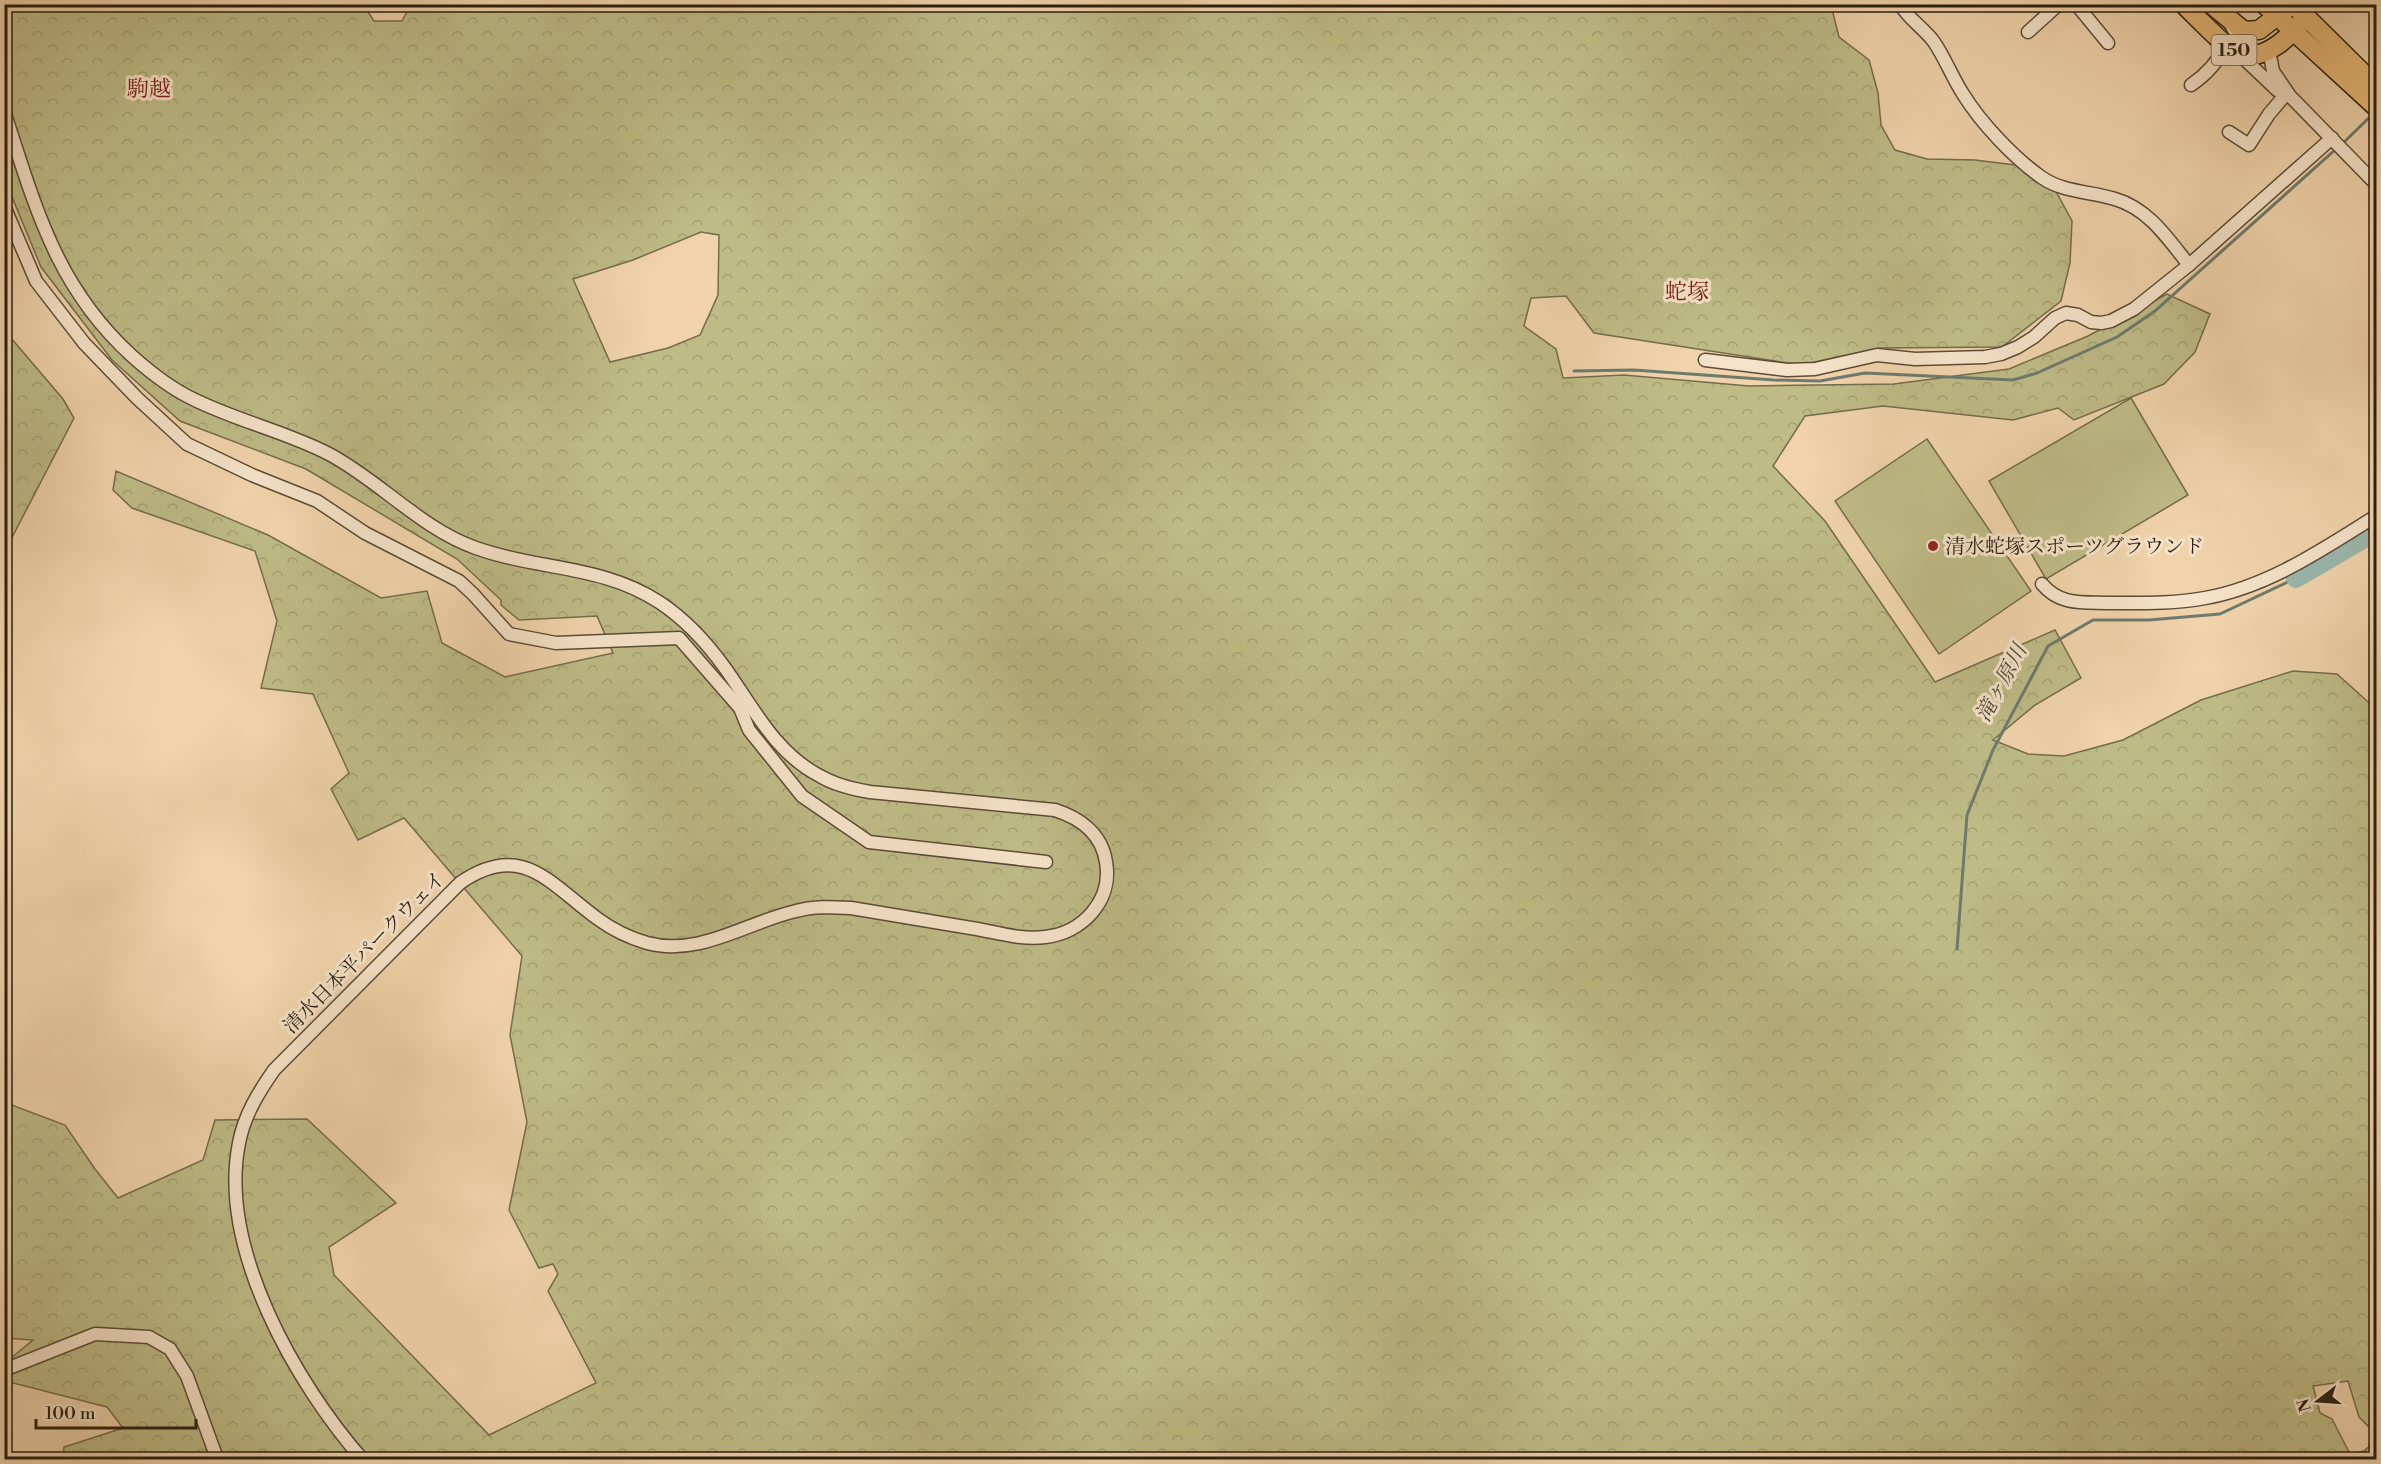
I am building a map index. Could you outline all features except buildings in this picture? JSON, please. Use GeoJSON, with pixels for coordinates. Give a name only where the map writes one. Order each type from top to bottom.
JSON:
{"type":"FeatureCollection","features":[{"type":"Feature","properties":{"kind":"highway","name":"150"},"geometry":{"type":"LineString","coordinates":[[2195,8],[2227,19],[2244,31],[2259,30],[2287,13]]}},
{"type":"Feature","properties":{"kind":"highway","name":"150"},"geometry":{"type":"LineString","coordinates":[[2195,8],[2248,51],[2287,13]]}},
{"type":"Feature","properties":{"kind":"highway"},"geometry":{"type":"LineString","coordinates":[[2287,13],[2374,98]]}},
{"type":"Feature","properties":{"kind":"street"},"geometry":{"type":"LineString","coordinates":[[1900,4],[1934,42],[1962,94],[1979,117],[2021,160],[2042,178],[2063,189],[2116,199],[2137,208],[2158,226],[2189,265]]}},
{"type":"Feature","properties":{"kind":"street"},"geometry":{"type":"LineString","coordinates":[[2028,32],[2059,4]]}},
{"type":"Feature","properties":{"kind":"street"},"geometry":{"type":"LineString","coordinates":[[2076,4],[2108,43]]}},
{"type":"Feature","properties":{"kind":"street"},"geometry":{"type":"LineString","coordinates":[[2227,19],[2277,90],[2288,95]]}},
{"type":"Feature","properties":{"kind":"street"},"geometry":{"type":"LineString","coordinates":[[2248,51],[2273,71],[2288,95],[2376,184]]}},
{"type":"Feature","properties":{"kind":"street"},"geometry":{"type":"LineString","coordinates":[[2191,86],[2209,72],[2220,58],[2248,51]]}},
{"type":"Feature","properties":{"kind":"street"},"geometry":{"type":"LineString","coordinates":[[2229,132],[2249,145],[2269,114],[2288,95]]}},
{"type":"Feature","properties":{"kind":"street","name":"清水日本平パークウェイ"},"geometry":{"type":"LineString","coordinates":[[4,111],[39,217],[65,274],[98,322],[148,371],[171,387],[234,418],[326,452],[367,478],[425,522],[476,548],[609,578],[661,603],[709,647],[768,732],[794,759],[821,777],[850,788],[870,792],[1055,810],[1077,819],[1093,833],[1103,851],[1107,874],[1100,902],[1087,919],[1067,931],[1046,937],[1022,937],[834,907],[795,911],[722,938],[699,944],[675,946],[650,943],[623,934],[598,920],[551,881],[525,868],[493,866],[471,876],[453,889],[274,1070],[259,1092],[245,1121],[235,1167],[236,1199],[246,1247],[257,1283],[283,1344],[316,1401],[363,1460]]}},
{"type":"Feature","properties":{"kind":"street"},"geometry":{"type":"LineString","coordinates":[[1705,360],[1787,370],[1815,369],[1877,355],[1915,359],[1968,358],[2001,354],[2026,342],[2055,318],[2066,313],[2078,315],[2091,322],[2111,321],[2134,309],[2189,265],[2332,138]]}},
{"type":"Feature","properties":{"kind":"street"},"geometry":{"type":"LineString","coordinates":[[4,206],[36,281],[84,343],[137,398],[187,444],[252,475],[317,501],[365,533],[459,581],[509,634],[556,643],[679,638],[740,708],[749,730],[802,796],[869,842],[1046,862]]}},
{"type":"Feature","properties":{"kind":"street"},"geometry":{"type":"LineString","coordinates":[[2042,584],[2056,597],[2071,602],[2151,603],[2207,598],[2252,585],[2274,575],[2304,560],[2376,516]]}},
{"type":"Feature","properties":{"kind":"street"},"geometry":{"type":"LineString","coordinates":[[4,1370],[95,1334],[149,1337],[170,1348],[187,1376],[219,1460]]}},
{"type":"Feature","properties":{"kind":"green space"},"geometry":{"type":"Polygon","coordinates":[[[363,4],[374,21],[402,21],[411,4],[1829,5],[1839,37],[1869,60],[1878,93],[1881,125],[1895,150],[1927,159],[1975,160],[2024,166],[2053,186],[2072,221],[2070,263],[2061,301],[2002,347],[1881,348],[1801,365],[1594,333],[1566,296],[1531,298],[1524,326],[1556,349],[1563,378],[1624,375],[1749,386],[1894,384],[2009,369],[2088,336],[2167,294],[2210,314],[2195,352],[2164,384],[2074,420],[2058,408],[2013,420],[1883,406],[1805,416],[1773,466],[1825,521],[1935,682],[2055,630],[2081,678],[2035,705],[1993,740],[2028,754],[2064,756],[2123,740],[2201,700],[2293,671],[2337,674],[2376,709],[2376,1428],[2372,1430],[2359,1417],[2348,1381],[2313,1386],[2320,1413],[2332,1419],[2350,1454],[2364,1451],[2376,1440],[2376,1459],[63,1459],[64,1447],[123,1428],[107,1407],[5,1381],[5,1363],[33,1340],[5,1338],[4,1102],[65,1125],[118,1198],[203,1160],[215,1120],[307,1119],[396,1203],[329,1247],[334,1275],[489,1435],[596,1383],[548,1291],[558,1274],[553,1264],[539,1268],[509,1210],[527,1122],[510,1035],[522,956],[404,818],[358,840],[331,789],[349,773],[313,694],[261,688],[277,621],[255,551],[132,508],[113,490],[116,471],[268,535],[381,598],[427,591],[442,643],[505,677],[613,653],[597,616],[519,620],[501,605],[501,600],[457,559],[306,469],[180,421],[112,360],[41,267],[5,180],[5,5],[363,4]],[[701,232],[633,260],[573,279],[610,362],[668,348],[700,335],[718,295],[719,235],[701,232]]]}},
{"type":"Feature","properties":{"kind":"green space"},"geometry":{"type":"Polygon","coordinates":[[[5,331],[63,399],[74,418],[5,551],[5,331]]]}},
{"type":"Feature","properties":{"kind":"green space","name":"清水蛇塚スポーツグラウンド"},"geometry":{"type":"Polygon","coordinates":[[[2131,398],[2188,495],[2046,579],[1989,481],[2131,398]]]}},
{"type":"Feature","properties":{"kind":"green space","name":"清水蛇塚スポーツグラウンド"},"geometry":{"type":"Polygon","coordinates":[[[1927,439],[2031,591],[1939,654],[1835,501],[1927,439]]]}},
{"type":"Feature","properties":{"kind":"waterway"},"geometry":{"type":"LineString","coordinates":[[2341,145],[2375,112]]}},
{"type":"Feature","properties":{"kind":"waterway"},"geometry":{"type":"LineString","coordinates":[[1574,371],[1634,370],[1820,381],[1865,373],[2013,380],[2037,373],[2117,337],[2155,311],[2336,149]]}},
{"type":"Feature","properties":{"kind":"waterway","name":"滝ヶ原川"},"geometry":{"type":"LineString","coordinates":[[2296,578],[2376,531]]}},
{"type":"Feature","properties":{"kind":"waterway","name":"滝ヶ原川"},"geometry":{"type":"LineString","coordinates":[[1957,949],[1967,815],[1993,750],[2048,646],[2093,620],[2149,620],[2220,614],[2296,578]]}},
{"type":"Feature","properties":{"kind":"place","name":"清水蛇塚スポーツグラウンド"},"geometry":{"type":"Point","coordinates":[1933,546]}},
{"type":"Feature","properties":{"kind":"district","name":"駒越"},"geometry":{"type":"Point","coordinates":[149,88]}},
{"type":"Feature","properties":{"kind":"district","name":"蛇塚"},"geometry":{"type":"Point","coordinates":[1687,291]}}]}
